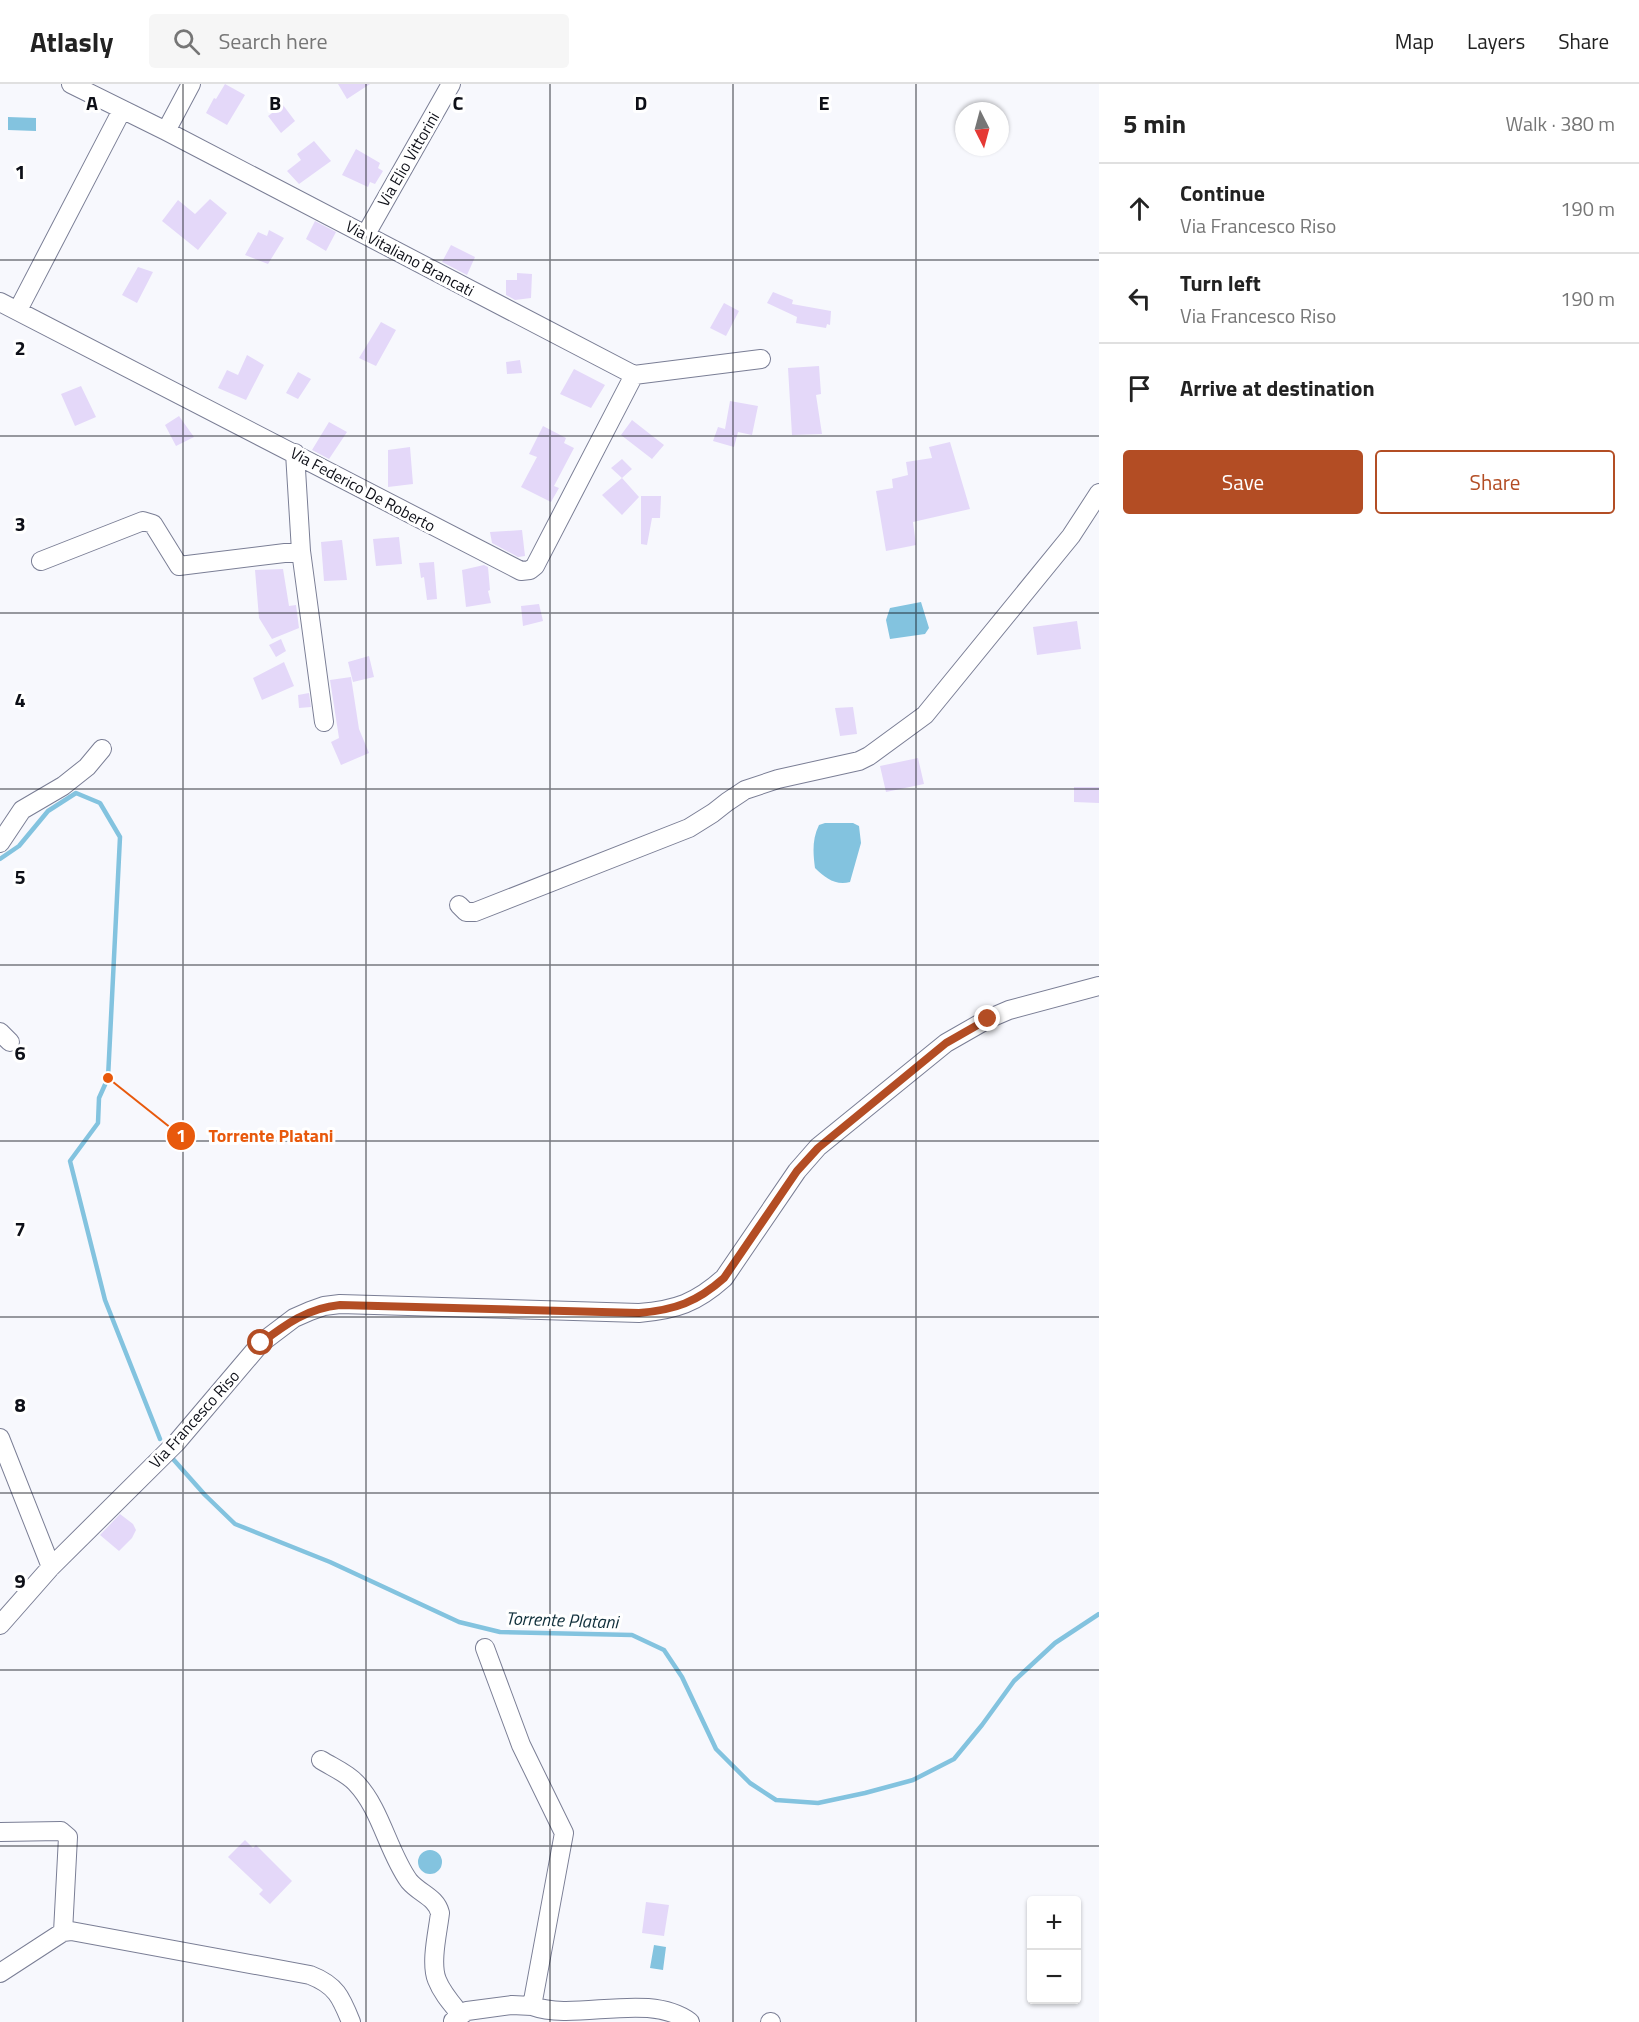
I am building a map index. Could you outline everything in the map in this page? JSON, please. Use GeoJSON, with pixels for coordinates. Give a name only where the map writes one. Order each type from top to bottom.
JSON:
{"type":"FeatureCollection","features":[{"type":"Feature","properties":{"kind":"street","name":"Via Vitaliano Brancati"},"geometry":{"type":"LineString","coordinates":[[71,84],[366,234],[634,375]]}},
{"type":"Feature","properties":{"kind":"street"},"geometry":{"type":"LineString","coordinates":[[166,131],[191,84]]}},
{"type":"Feature","properties":{"kind":"street","name":"Via Elio Vittorini"},"geometry":{"type":"LineString","coordinates":[[366,234],[451,84]]}},
{"type":"Feature","properties":{"kind":"street"},"geometry":{"type":"LineString","coordinates":[[18,310],[122,110]]}},
{"type":"Feature","properties":{"kind":"street","name":"Via Federico De Roberto"},"geometry":{"type":"LineString","coordinates":[[0,302],[521,571],[530,570],[535,566],[634,375]]}},
{"type":"Feature","properties":{"kind":"street"},"geometry":{"type":"LineString","coordinates":[[634,375],[761,359]]}},
{"type":"Feature","properties":{"kind":"street"},"geometry":{"type":"LineString","coordinates":[[295,453],[301,551],[324,722]]}},
{"type":"Feature","properties":{"kind":"street"},"geometry":{"type":"LineString","coordinates":[[459,905],[466,912],[475,912],[689,828],[746,790],[778,779],[860,761],[869,756],[926,715],[1071,536],[1099,493]]}},
{"type":"Feature","properties":{"kind":"street"},"geometry":{"type":"LineString","coordinates":[[41,561],[143,521],[153,525],[179,566],[301,551]]}},
{"type":"Feature","properties":{"kind":"street"},"geometry":{"type":"LineString","coordinates":[[0,843],[22,810],[63,786],[87,767],[102,749]]}},
{"type":"Feature","properties":{"kind":"street","name":"Via Francesco Riso"},"geometry":{"type":"LineString","coordinates":[[0,1625],[51,1567],[177,1442],[261,1343],[294,1318],[324,1306],[340,1305],[639,1313],[667,1310],[686,1304],[724,1278],[797,1171],[818,1148],[946,1043],[1009,1010],[1099,986]]}},
{"type":"Feature","properties":{"kind":"street"},"geometry":{"type":"LineString","coordinates":[[0,1438],[51,1567]]}},
{"type":"Feature","properties":{"kind":"street"},"geometry":{"type":"LineString","coordinates":[[485,1648],[521,1745],[564,1833],[532,2006]]}},
{"type":"Feature","properties":{"kind":"street"},"geometry":{"type":"LineString","coordinates":[[321,1760],[356,1783],[377,1818],[403,1872],[416,1888],[438,1904],[440,1913],[436,1979],[457,2019],[467,2011],[512,2005],[532,2006],[542,2014],[572,2019],[595,2015],[658,2012],[676,2014],[690,2022]]}},
{"type":"Feature","properties":{"kind":"street"},"geometry":{"type":"LineString","coordinates":[[0,1832],[61,1831],[68,1837],[63,1932]]}},
{"type":"Feature","properties":{"kind":"street"},"geometry":{"type":"LineString","coordinates":[[0,1973],[63,1932],[71,1931],[310,1975],[325,1981],[334,1989],[342,2000],[351,2022]]}},
{"type":"Feature","properties":{"kind":"water"},"geometry":{"type":"Polygon","coordinates":[[[8,117],[36,118],[36,131],[8,130],[8,117]]]}},
{"type":"Feature","properties":{"kind":"water"},"geometry":{"type":"Polygon","coordinates":[[[921,602],[929,628],[925,634],[890,639],[886,620],[890,608],[921,602]]]}},
{"type":"Feature","properties":{"kind":"water"},"geometry":{"type":"Polygon","coordinates":[[[853,823],[859,826],[861,843],[850,882],[840,883],[831,880],[815,868],[815,836],[819,825],[853,823]]]}},
{"type":"Feature","properties":{"kind":"water"},"geometry":{"type":"Polygon","coordinates":[[[430,1850],[438,1854],[442,1862],[438,1870],[430,1874],[422,1870],[418,1862],[422,1854],[430,1850]]]}},
{"type":"Feature","properties":{"kind":"water"},"geometry":{"type":"Polygon","coordinates":[[[654,1945],[666,1947],[663,1970],[650,1968],[654,1945]]]}},
{"type":"Feature","properties":{"kind":"building"},"geometry":{"type":"Polygon","coordinates":[[[225,84],[245,95],[227,125],[206,113],[225,84]]]}},
{"type":"Feature","properties":{"kind":"building"},"geometry":{"type":"Polygon","coordinates":[[[338,84],[370,84],[347,99],[338,84]]]}},
{"type":"Feature","properties":{"kind":"building"},"geometry":{"type":"Polygon","coordinates":[[[283,105],[295,121],[281,133],[268,116],[283,105]]]}},
{"type":"Feature","properties":{"kind":"building"},"geometry":{"type":"Polygon","coordinates":[[[314,141],[331,161],[299,184],[287,171],[301,160],[297,154],[314,141]]]}},
{"type":"Feature","properties":{"kind":"building"},"geometry":{"type":"Polygon","coordinates":[[[356,149],[380,163],[378,168],[383,171],[375,184],[370,182],[368,187],[342,175],[356,149]]]}},
{"type":"Feature","properties":{"kind":"building"},"geometry":{"type":"Polygon","coordinates":[[[210,199],[227,213],[198,250],[162,221],[178,200],[195,214],[210,199]]]}},
{"type":"Feature","properties":{"kind":"building"},"geometry":{"type":"Polygon","coordinates":[[[315,221],[336,232],[326,251],[306,239],[315,221]]]}},
{"type":"Feature","properties":{"kind":"building"},"geometry":{"type":"Polygon","coordinates":[[[269,230],[284,238],[268,264],[245,255],[258,232],[267,236],[269,230]]]}},
{"type":"Feature","properties":{"kind":"building"},"geometry":{"type":"Polygon","coordinates":[[[451,245],[475,257],[467,275],[442,262],[451,245]]]}},
{"type":"Feature","properties":{"kind":"building"},"geometry":{"type":"Polygon","coordinates":[[[138,267],[153,272],[137,303],[122,295],[138,267]]]}},
{"type":"Feature","properties":{"kind":"building"},"geometry":{"type":"Polygon","coordinates":[[[517,273],[532,274],[531,298],[515,300],[506,295],[506,280],[517,280],[517,273]]]}},
{"type":"Feature","properties":{"kind":"building"},"geometry":{"type":"Polygon","coordinates":[[[773,292],[793,300],[792,304],[831,311],[830,325],[827,324],[826,328],[796,323],[797,317],[767,303],[773,292]]]}},
{"type":"Feature","properties":{"kind":"building"},"geometry":{"type":"Polygon","coordinates":[[[724,303],[739,311],[726,336],[710,328],[724,303]]]}},
{"type":"Feature","properties":{"kind":"building"},"geometry":{"type":"Polygon","coordinates":[[[381,322],[396,330],[376,366],[359,358],[381,322]]]}},
{"type":"Feature","properties":{"kind":"building"},"geometry":{"type":"Polygon","coordinates":[[[247,355],[264,365],[246,400],[218,388],[227,370],[238,375],[247,355]]]}},
{"type":"Feature","properties":{"kind":"building"},"geometry":{"type":"Polygon","coordinates":[[[520,360],[522,373],[507,374],[506,362],[520,360]]]}},
{"type":"Feature","properties":{"kind":"building"},"geometry":{"type":"Polygon","coordinates":[[[819,366],[821,394],[816,395],[822,434],[792,435],[788,368],[819,366]]]}},
{"type":"Feature","properties":{"kind":"building"},"geometry":{"type":"Polygon","coordinates":[[[574,369],[605,385],[591,408],[560,394],[574,369]]]}},
{"type":"Feature","properties":{"kind":"building"},"geometry":{"type":"Polygon","coordinates":[[[298,372],[311,379],[298,399],[286,393],[298,372]]]}},
{"type":"Feature","properties":{"kind":"building"},"geometry":{"type":"Polygon","coordinates":[[[81,386],[96,417],[75,426],[61,394],[81,386]]]}},
{"type":"Feature","properties":{"kind":"building"},"geometry":{"type":"Polygon","coordinates":[[[730,401],[758,406],[752,435],[738,432],[734,447],[713,441],[718,427],[725,429],[730,401]]]}},
{"type":"Feature","properties":{"kind":"building"},"geometry":{"type":"Polygon","coordinates":[[[179,416],[194,437],[176,446],[165,425],[179,416]]]}},
{"type":"Feature","properties":{"kind":"building"},"geometry":{"type":"Polygon","coordinates":[[[632,420],[664,445],[652,459],[621,435],[632,420]]]}},
{"type":"Feature","properties":{"kind":"building"},"geometry":{"type":"Polygon","coordinates":[[[329,422],[347,432],[329,459],[312,450],[329,422]]]}},
{"type":"Feature","properties":{"kind":"building"},"geometry":{"type":"Polygon","coordinates":[[[543,426],[566,438],[564,443],[574,448],[554,486],[559,488],[551,502],[521,487],[537,457],[529,454],[543,426]]]}},
{"type":"Feature","properties":{"kind":"building"},"geometry":{"type":"Polygon","coordinates":[[[950,442],[970,509],[913,522],[916,545],[886,551],[876,491],[893,488],[892,479],[908,475],[906,462],[932,458],[929,447],[950,442]]]}},
{"type":"Feature","properties":{"kind":"building"},"geometry":{"type":"Polygon","coordinates":[[[410,447],[413,484],[388,487],[388,450],[410,447]]]}},
{"type":"Feature","properties":{"kind":"building"},"geometry":{"type":"Polygon","coordinates":[[[622,459],[632,469],[622,478],[611,468],[622,459]]]}},
{"type":"Feature","properties":{"kind":"building"},"geometry":{"type":"Polygon","coordinates":[[[622,478],[639,497],[622,515],[602,495],[622,478]]]}},
{"type":"Feature","properties":{"kind":"building"},"geometry":{"type":"Polygon","coordinates":[[[641,496],[661,496],[660,518],[652,518],[647,545],[641,544],[641,496]]]}},
{"type":"Feature","properties":{"kind":"building"},"geometry":{"type":"Polygon","coordinates":[[[522,530],[525,556],[518,557],[492,543],[490,532],[522,530]]]}},
{"type":"Feature","properties":{"kind":"building"},"geometry":{"type":"Polygon","coordinates":[[[399,537],[402,564],[376,566],[373,539],[399,537]]]}},
{"type":"Feature","properties":{"kind":"building"},"geometry":{"type":"Polygon","coordinates":[[[342,540],[347,580],[324,581],[321,542],[342,540]]]}},
{"type":"Feature","properties":{"kind":"building"},"geometry":{"type":"Polygon","coordinates":[[[434,562],[437,599],[427,600],[424,577],[421,578],[419,563],[434,562]]]}},
{"type":"Feature","properties":{"kind":"building"},"geometry":{"type":"Polygon","coordinates":[[[484,565],[488,567],[490,590],[488,591],[491,603],[466,607],[462,570],[484,565]]]}},
{"type":"Feature","properties":{"kind":"building"},"geometry":{"type":"Polygon","coordinates":[[[283,569],[289,606],[296,605],[299,628],[272,639],[259,618],[255,570],[283,569]]]}},
{"type":"Feature","properties":{"kind":"building"},"geometry":{"type":"Polygon","coordinates":[[[539,604],[543,621],[523,626],[521,606],[539,604]]]}},
{"type":"Feature","properties":{"kind":"building"},"geometry":{"type":"Polygon","coordinates":[[[1077,621],[1081,649],[1037,655],[1033,627],[1077,621]]]}},
{"type":"Feature","properties":{"kind":"building"},"geometry":{"type":"Polygon","coordinates":[[[281,639],[286,651],[276,657],[269,645],[281,639]]]}},
{"type":"Feature","properties":{"kind":"building"},"geometry":{"type":"Polygon","coordinates":[[[369,656],[374,677],[353,682],[348,662],[369,656]]]}},
{"type":"Feature","properties":{"kind":"building"},"geometry":{"type":"Polygon","coordinates":[[[284,662],[294,686],[262,700],[253,678],[284,662]]]}},
{"type":"Feature","properties":{"kind":"building"},"geometry":{"type":"Polygon","coordinates":[[[351,677],[359,729],[369,753],[341,765],[331,742],[339,738],[330,680],[351,677]]]}},
{"type":"Feature","properties":{"kind":"building"},"geometry":{"type":"Polygon","coordinates":[[[309,693],[311,707],[299,708],[298,695],[309,693]]]}},
{"type":"Feature","properties":{"kind":"building"},"geometry":{"type":"Polygon","coordinates":[[[853,707],[857,734],[840,736],[835,708],[853,707]]]}},
{"type":"Feature","properties":{"kind":"building"},"geometry":{"type":"Polygon","coordinates":[[[918,758],[924,784],[886,792],[880,766],[918,758]]]}},
{"type":"Feature","properties":{"kind":"building"},"geometry":{"type":"Polygon","coordinates":[[[1074,787],[1099,787],[1099,803],[1074,802],[1074,787]]]}},
{"type":"Feature","properties":{"kind":"building"},"geometry":{"type":"Polygon","coordinates":[[[120,1514],[133,1524],[136,1530],[132,1538],[119,1551],[100,1535],[120,1514]]]}},
{"type":"Feature","properties":{"kind":"building"},"geometry":{"type":"Polygon","coordinates":[[[245,1840],[253,1848],[256,1845],[292,1881],[270,1904],[259,1894],[263,1890],[228,1857],[245,1840]]]}},
{"type":"Feature","properties":{"kind":"building"},"geometry":{"type":"Polygon","coordinates":[[[646,1902],[669,1905],[664,1936],[642,1933],[646,1902]]]}},
{"type":"Feature","properties":{"kind":"waterway","name":"Torrente Platani"},"geometry":{"type":"LineString","coordinates":[[0,859],[19,846],[48,811],[76,793],[100,803],[120,837],[108,1078],[99,1098],[98,1123],[70,1161],[105,1300],[160,1439]]}},
{"type":"Feature","properties":{"kind":"waterway","name":"Torrente Platani"},"geometry":{"type":"LineString","coordinates":[[173,1459],[235,1524],[330,1562],[459,1622],[500,1632],[632,1635],[664,1650],[682,1677],[716,1749],[750,1783],[776,1800],[818,1803],[865,1793],[913,1780],[954,1759],[1014,1681],[1055,1643],[1099,1614]]}},
{"type":"Feature","properties":{"kind":"place","name":"Torrente Platani"},"geometry":{"type":"Point","coordinates":[108,1078]}},
{"type":"Feature","properties":{"kind":"route"},"geometry":{"type":"LineString","coordinates":[[261,1343],[294,1318],[324,1306],[639,1313],[667,1310],[686,1304],[724,1278],[797,1171],[818,1148],[946,1043],[988,1019]]}}]}
